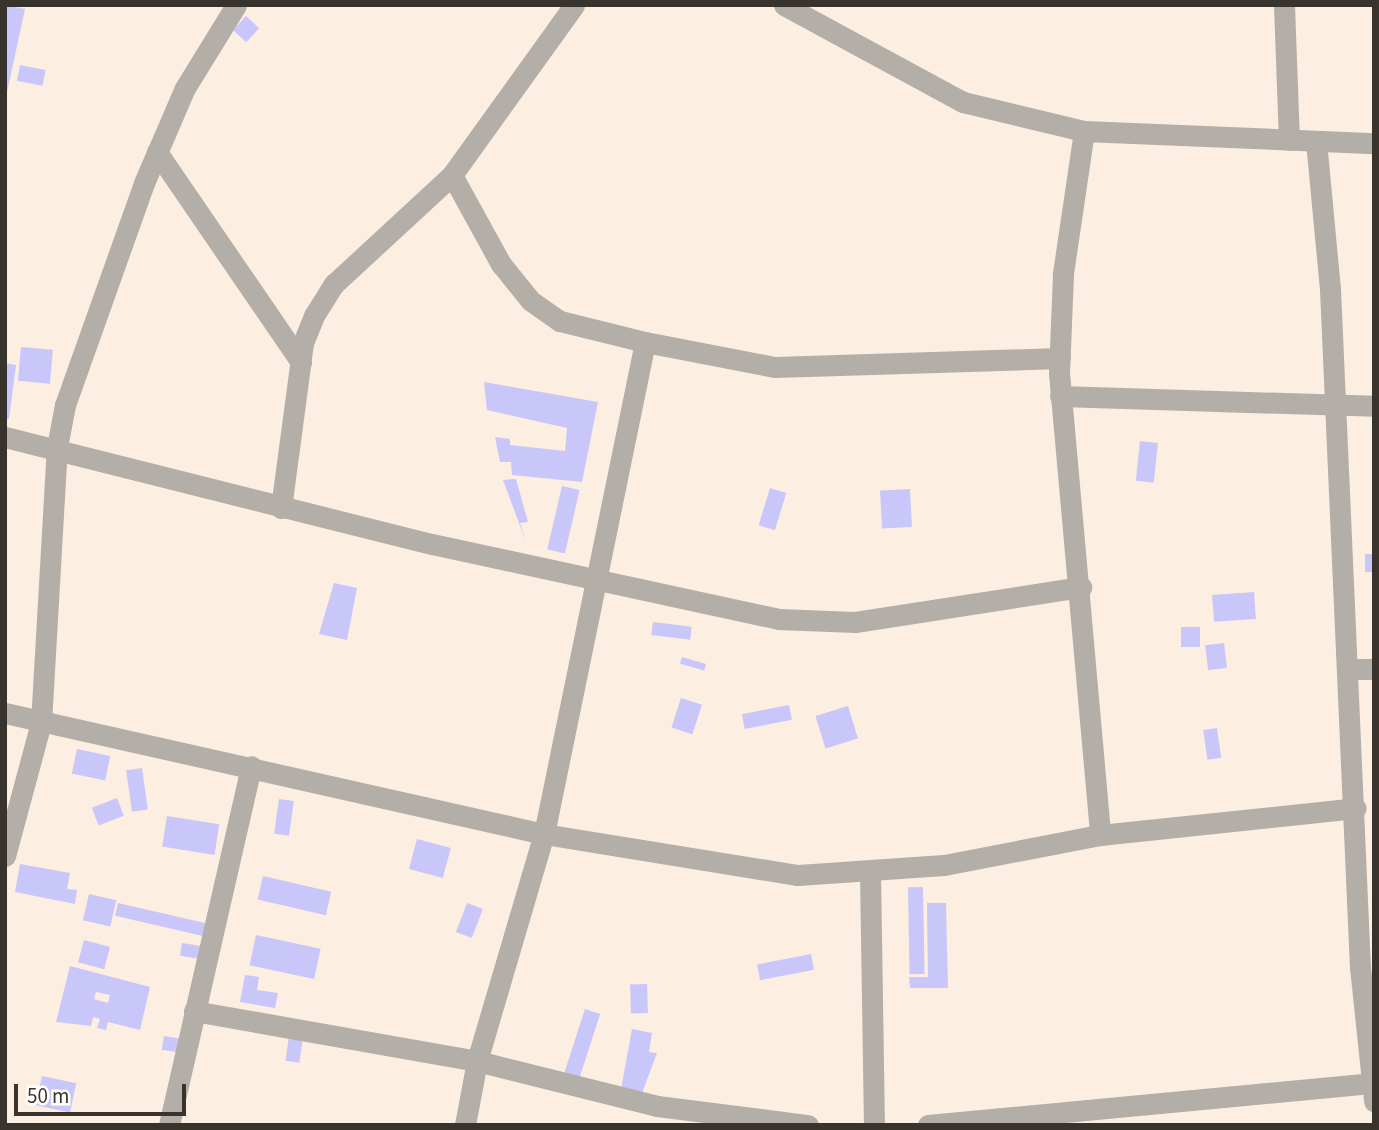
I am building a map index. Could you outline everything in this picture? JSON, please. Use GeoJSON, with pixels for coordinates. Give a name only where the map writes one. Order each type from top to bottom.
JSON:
{"type":"FeatureCollection","features":[{"type":"Feature","properties":{"kind":"street"},"geometry":{"type":"LineString","coordinates":[[5,856],[41,723],[57,447],[65,405],[157,152],[185,88],[236,5]]}},
{"type":"Feature","properties":{"kind":"street"},"geometry":{"type":"LineString","coordinates":[[281,508],[301,362],[315,314],[334,284],[452,175],[574,5]]}},
{"type":"Feature","properties":{"kind":"street"},"geometry":{"type":"LineString","coordinates":[[784,5],[963,102],[1084,131],[1374,143]]}},
{"type":"Feature","properties":{"kind":"street"},"geometry":{"type":"LineString","coordinates":[[1284,5],[1289,141]]}},
{"type":"Feature","properties":{"kind":"street"},"geometry":{"type":"LineString","coordinates":[[1084,131],[1063,274],[1060,396],[1081,587],[1100,835]]}},
{"type":"Feature","properties":{"kind":"street"},"geometry":{"type":"LineString","coordinates":[[929,1125],[1113,1114],[1373,1089],[1360,967],[1356,808],[1332,407],[1330,289],[1316,141]]}},
{"type":"Feature","properties":{"kind":"street"},"geometry":{"type":"LineString","coordinates":[[157,152],[301,362]]}},
{"type":"Feature","properties":{"kind":"street"},"geometry":{"type":"LineString","coordinates":[[452,175],[501,264],[531,301],[561,321],[645,342],[775,367],[1060,358]]}},
{"type":"Feature","properties":{"kind":"street"},"geometry":{"type":"LineString","coordinates":[[465,1125],[477,1061],[544,834],[601,580],[645,342]]}},
{"type":"Feature","properties":{"kind":"street"},"geometry":{"type":"LineString","coordinates":[[1060,396],[1332,407],[1374,406]]}},
{"type":"Feature","properties":{"kind":"street"},"geometry":{"type":"LineString","coordinates":[[5,437],[57,447],[281,508],[778,619],[855,622],[1081,587]]}},
{"type":"Feature","properties":{"kind":"street"},"geometry":{"type":"LineString","coordinates":[[1349,669],[1374,670]]}},
{"type":"Feature","properties":{"kind":"street"},"geometry":{"type":"LineString","coordinates":[[5,713],[41,723],[251,766],[544,834],[798,875],[870,873],[1100,835],[1356,808]]}},
{"type":"Feature","properties":{"kind":"street"},"geometry":{"type":"LineString","coordinates":[[169,1125],[251,766]]}},
{"type":"Feature","properties":{"kind":"street"},"geometry":{"type":"LineString","coordinates":[[870,873],[874,1125]]}},
{"type":"Feature","properties":{"kind":"street"},"geometry":{"type":"LineString","coordinates":[[194,1011],[477,1061],[657,1106],[808,1125]]}},
{"type":"Feature","properties":{"kind":"building"},"geometry":{"type":"Polygon","coordinates":[[[5,5],[25,9],[6,97],[5,97],[5,5]]]}},
{"type":"Feature","properties":{"kind":"building"},"geometry":{"type":"Polygon","coordinates":[[[246,16],[259,28],[246,42],[233,30],[246,16]]]}},
{"type":"Feature","properties":{"kind":"building"},"geometry":{"type":"Polygon","coordinates":[[[20,65],[46,70],[42,86],[17,81],[20,65]]]}},
{"type":"Feature","properties":{"kind":"building"},"geometry":{"type":"Polygon","coordinates":[[[21,347],[53,350],[50,384],[18,381],[21,347]]]}},
{"type":"Feature","properties":{"kind":"building"},"geometry":{"type":"Polygon","coordinates":[[[5,363],[16,365],[9,419],[5,419],[5,363]]]}},
{"type":"Feature","properties":{"kind":"building"},"geometry":{"type":"Polygon","coordinates":[[[484,382],[598,402],[582,482],[512,475],[511,462],[500,462],[495,437],[510,439],[510,445],[565,451],[567,428],[487,410],[484,382]]]}},
{"type":"Feature","properties":{"kind":"building"},"geometry":{"type":"Polygon","coordinates":[[[1140,441],[1158,443],[1154,483],[1136,481],[1140,441]]]}},
{"type":"Feature","properties":{"kind":"building"},"geometry":{"type":"Polygon","coordinates":[[[516,479],[528,522],[520,523],[526,542],[503,480],[516,479]]]}},
{"type":"Feature","properties":{"kind":"building"},"geometry":{"type":"Polygon","coordinates":[[[562,486],[580,490],[565,553],[547,549],[562,486]]]}},
{"type":"Feature","properties":{"kind":"building"},"geometry":{"type":"Polygon","coordinates":[[[770,488],[786,493],[775,530],[759,525],[770,488]]]}},
{"type":"Feature","properties":{"kind":"building"},"geometry":{"type":"Polygon","coordinates":[[[910,489],[912,527],[882,529],[880,491],[910,489]]]}},
{"type":"Feature","properties":{"kind":"building"},"geometry":{"type":"Polygon","coordinates":[[[1365,554],[1374,554],[1374,572],[1365,572],[1365,554]]]}},
{"type":"Feature","properties":{"kind":"building"},"geometry":{"type":"Polygon","coordinates":[[[334,583],[357,588],[347,640],[319,634],[334,583]]]}},
{"type":"Feature","properties":{"kind":"building"},"geometry":{"type":"Polygon","coordinates":[[[1254,592],[1256,619],[1214,622],[1212,595],[1254,592]]]}},
{"type":"Feature","properties":{"kind":"building"},"geometry":{"type":"Polygon","coordinates":[[[653,622],[692,627],[690,640],[651,635],[653,622]]]}},
{"type":"Feature","properties":{"kind":"building"},"geometry":{"type":"Polygon","coordinates":[[[1181,627],[1200,627],[1200,647],[1181,647],[1181,627]]]}},
{"type":"Feature","properties":{"kind":"building"},"geometry":{"type":"Polygon","coordinates":[[[1224,643],[1227,668],[1208,670],[1205,645],[1224,643]]]}},
{"type":"Feature","properties":{"kind":"building"},"geometry":{"type":"Polygon","coordinates":[[[682,657],[706,664],[704,671],[680,664],[682,657]]]}},
{"type":"Feature","properties":{"kind":"building"},"geometry":{"type":"Polygon","coordinates":[[[681,698],[702,705],[692,734],[671,727],[681,698]]]}},
{"type":"Feature","properties":{"kind":"building"},"geometry":{"type":"Polygon","coordinates":[[[789,705],[792,720],[745,729],[742,714],[789,705]]]}},
{"type":"Feature","properties":{"kind":"building"},"geometry":{"type":"Polygon","coordinates":[[[848,706],[858,739],[825,748],[815,716],[848,706]]]}},
{"type":"Feature","properties":{"kind":"building"},"geometry":{"type":"Polygon","coordinates":[[[1217,728],[1221,758],[1207,760],[1203,730],[1217,728]]]}},
{"type":"Feature","properties":{"kind":"building"},"geometry":{"type":"Polygon","coordinates":[[[77,749],[110,756],[105,781],[72,773],[77,749]]]}},
{"type":"Feature","properties":{"kind":"building"},"geometry":{"type":"Polygon","coordinates":[[[142,768],[148,810],[132,812],[126,770],[142,768]]]}},
{"type":"Feature","properties":{"kind":"building"},"geometry":{"type":"Polygon","coordinates":[[[117,798],[124,816],[99,825],[92,808],[117,798]]]}},
{"type":"Feature","properties":{"kind":"building"},"geometry":{"type":"Polygon","coordinates":[[[279,799],[294,801],[289,836],[274,834],[279,799]]]}},
{"type":"Feature","properties":{"kind":"building"},"geometry":{"type":"Polygon","coordinates":[[[167,816],[219,824],[214,855],[162,847],[167,816]]]}},
{"type":"Feature","properties":{"kind":"building"},"geometry":{"type":"Polygon","coordinates":[[[417,839],[451,848],[443,878],[409,869],[417,839]]]}},
{"type":"Feature","properties":{"kind":"building"},"geometry":{"type":"Polygon","coordinates":[[[20,864],[70,873],[67,889],[77,890],[75,904],[15,892],[20,864]]]}},
{"type":"Feature","properties":{"kind":"building"},"geometry":{"type":"Polygon","coordinates":[[[263,876],[331,892],[326,915],[258,899],[263,876]]]}},
{"type":"Feature","properties":{"kind":"building"},"geometry":{"type":"Polygon","coordinates":[[[908,887],[923,887],[925,974],[910,974],[908,887]]]}},
{"type":"Feature","properties":{"kind":"building"},"geometry":{"type":"Polygon","coordinates":[[[89,894],[116,900],[110,927],[83,920],[89,894]]]}},
{"type":"Feature","properties":{"kind":"building"},"geometry":{"type":"Polygon","coordinates":[[[118,903],[213,925],[210,937],[115,916],[118,903]]]}},
{"type":"Feature","properties":{"kind":"building"},"geometry":{"type":"Polygon","coordinates":[[[467,903],[483,909],[472,938],[456,932],[467,903]]]}},
{"type":"Feature","properties":{"kind":"building"},"geometry":{"type":"Polygon","coordinates":[[[927,903],[946,903],[948,988],[910,988],[909,977],[928,977],[927,903]]]}},
{"type":"Feature","properties":{"kind":"building"},"geometry":{"type":"Polygon","coordinates":[[[256,935],[321,949],[314,979],[250,965],[256,935]]]}},
{"type":"Feature","properties":{"kind":"building"},"geometry":{"type":"Polygon","coordinates":[[[84,940],[110,947],[104,969],[78,962],[84,940]]]}},
{"type":"Feature","properties":{"kind":"building"},"geometry":{"type":"Polygon","coordinates":[[[182,943],[201,946],[199,959],[180,956],[182,943]]]}},
{"type":"Feature","properties":{"kind":"building"},"geometry":{"type":"Polygon","coordinates":[[[811,954],[814,970],[760,980],[757,964],[811,954]]]}},
{"type":"Feature","properties":{"kind":"building"},"geometry":{"type":"Polygon","coordinates":[[[70,966],[150,987],[140,1030],[108,1022],[106,1030],[97,1028],[100,1019],[93,1017],[91,1026],[56,1022],[70,966]],[[96,992],[94,999],[108,1003],[110,995],[96,992]]]}},
{"type":"Feature","properties":{"kind":"building"},"geometry":{"type":"Polygon","coordinates":[[[245,975],[259,977],[257,990],[278,993],[275,1008],[240,1002],[245,975]]]}},
{"type":"Feature","properties":{"kind":"building"},"geometry":{"type":"Polygon","coordinates":[[[647,984],[648,1013],[631,1014],[630,985],[647,984]]]}},
{"type":"Feature","properties":{"kind":"building"},"geometry":{"type":"Polygon","coordinates":[[[585,1009],[600,1014],[580,1078],[564,1073],[585,1009]]]}},
{"type":"Feature","properties":{"kind":"building"},"geometry":{"type":"Polygon","coordinates":[[[632,1029],[652,1033],[649,1052],[657,1053],[642,1093],[621,1089],[632,1029]]]}},
{"type":"Feature","properties":{"kind":"building"},"geometry":{"type":"Polygon","coordinates":[[[164,1036],[183,1039],[181,1053],[162,1050],[164,1036]]]}},
{"type":"Feature","properties":{"kind":"building"},"geometry":{"type":"Polygon","coordinates":[[[289,1036],[303,1038],[299,1063],[286,1061],[289,1036]]]}},
{"type":"Feature","properties":{"kind":"building"},"geometry":{"type":"Polygon","coordinates":[[[42,1076],[76,1083],[70,1113],[36,1105],[42,1076]]]}}]}
